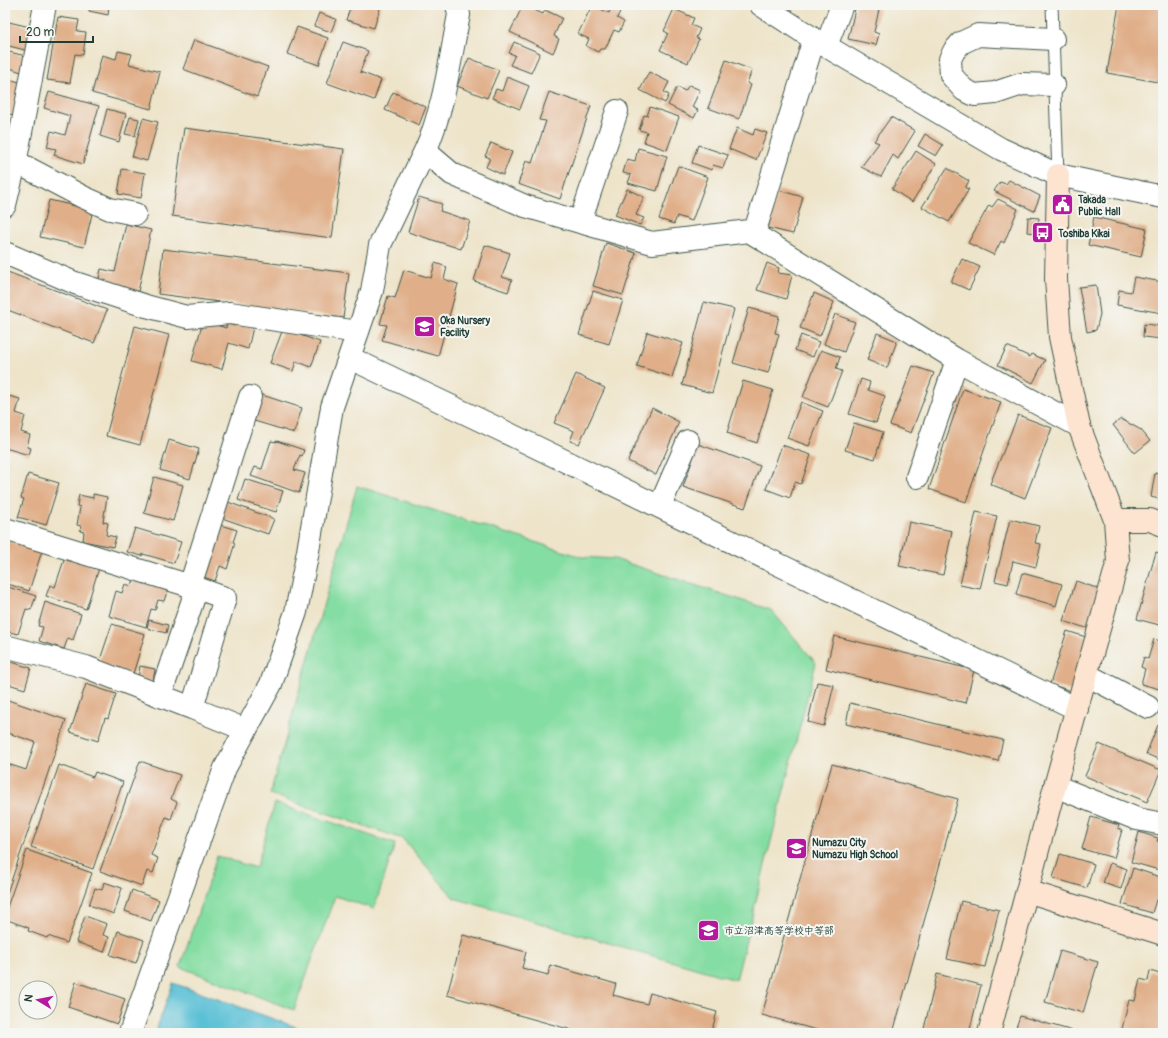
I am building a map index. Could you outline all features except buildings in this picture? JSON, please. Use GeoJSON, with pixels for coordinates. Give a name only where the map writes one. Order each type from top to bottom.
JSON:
{"type":"FeatureCollection","features":[{"type":"Feature","properties":{"kind":"street"},"geometry":{"type":"LineString","coordinates":[[5,205],[16,162],[45,5]]}},
{"type":"Feature","properties":{"kind":"street"},"geometry":{"type":"LineString","coordinates":[[130,1033],[225,768],[271,684],[296,612],[308,551],[332,407],[372,291],[380,245],[432,135],[445,84],[459,15],[457,5]]}},
{"type":"Feature","properties":{"kind":"street"},"geometry":{"type":"LineString","coordinates":[[761,5],[820,43],[1001,149],[1058,175],[1163,197]]}},
{"type":"Feature","properties":{"kind":"street"},"geometry":{"type":"LineString","coordinates":[[754,234],[820,43],[842,5]]}},
{"type":"Feature","properties":{"kind":"street"},"geometry":{"type":"LineString","coordinates":[[1053,39],[978,35],[962,44],[954,51],[950,59],[952,75],[964,90],[975,95],[995,93],[1022,84],[1054,85]]}},
{"type":"Feature","properties":{"kind":"street"},"geometry":{"type":"LineString","coordinates":[[580,222],[617,111]]}},
{"type":"Feature","properties":{"kind":"street"},"geometry":{"type":"LineString","coordinates":[[425,151],[452,174],[525,206],[652,243],[749,231],[958,360],[1079,426]]}},
{"type":"Feature","properties":{"kind":"street"},"geometry":{"type":"LineString","coordinates":[[16,162],[90,200],[110,208],[134,214]]}},
{"type":"Feature","properties":{"kind":"street"},"geometry":{"type":"LineString","coordinates":[[989,1033],[1055,786],[1118,561],[1115,520],[1079,426],[1060,337],[1056,279],[1058,175]]}},
{"type":"Feature","properties":{"kind":"street"},"geometry":{"type":"LineString","coordinates":[[5,253],[74,283],[146,306],[187,317],[230,313],[358,332]]}},
{"type":"Feature","properties":{"kind":"street"},"geometry":{"type":"LineString","coordinates":[[350,358],[660,506],[1077,709]]}},
{"type":"Feature","properties":{"kind":"street"},"geometry":{"type":"LineString","coordinates":[[917,477],[958,360]]}},
{"type":"Feature","properties":{"kind":"street"},"geometry":{"type":"LineString","coordinates":[[160,696],[250,397]]}},
{"type":"Feature","properties":{"kind":"street"},"geometry":{"type":"LineString","coordinates":[[660,506],[688,441]]}},
{"type":"Feature","properties":{"kind":"street"},"geometry":{"type":"LineString","coordinates":[[1115,520],[1150,520],[1163,525]]}},
{"type":"Feature","properties":{"kind":"street"},"geometry":{"type":"LineString","coordinates":[[5,529],[225,598],[192,708]]}},
{"type":"Feature","properties":{"kind":"street"},"geometry":{"type":"LineString","coordinates":[[5,646],[86,668],[246,730]]}},
{"type":"Feature","properties":{"kind":"street"},"geometry":{"type":"LineString","coordinates":[[1087,675],[1148,707]]}},
{"type":"Feature","properties":{"kind":"street"},"geometry":{"type":"LineString","coordinates":[[1055,786],[1137,819],[1163,824]]}},
{"type":"Feature","properties":{"kind":"street"},"geometry":{"type":"LineString","coordinates":[[1027,891],[1163,934]]}},
{"type":"Feature","properties":{"kind":"lane"},"geometry":{"type":"LineString","coordinates":[[1052,5],[1058,175]]}},
{"type":"Feature","properties":{"kind":"green space"},"geometry":{"type":"Polygon","coordinates":[[[357,486],[582,557],[615,559],[771,610],[816,663],[736,980],[454,898],[403,839],[270,794],[357,486]]]}},
{"type":"Feature","properties":{"kind":"green space"},"geometry":{"type":"Polygon","coordinates":[[[275,803],[395,844],[374,909],[335,896],[294,1010],[180,967],[217,856],[256,868],[275,803]]]}},
{"type":"Feature","properties":{"kind":"water"},"geometry":{"type":"Polygon","coordinates":[[[173,983],[313,1033],[155,1033],[173,983]]]}},
{"type":"Feature","properties":{"kind":"place","name":"Takada Public Hall"},"geometry":{"type":"Point","coordinates":[1063,205]}},
{"type":"Feature","properties":{"kind":"place","name":"Toshiba Kikai"},"geometry":{"type":"Point","coordinates":[1042,233]}},
{"type":"Feature","properties":{"kind":"place","name":"Oka Nursery Facility"},"geometry":{"type":"Point","coordinates":[424,326]}},
{"type":"Feature","properties":{"kind":"place","name":"Numazu City Numazu High School"},"geometry":{"type":"Point","coordinates":[797,848]}},
{"type":"Feature","properties":{"kind":"place","name":"市立沼津高等学校中等部"},"geometry":{"type":"Point","coordinates":[708,930]}}]}
